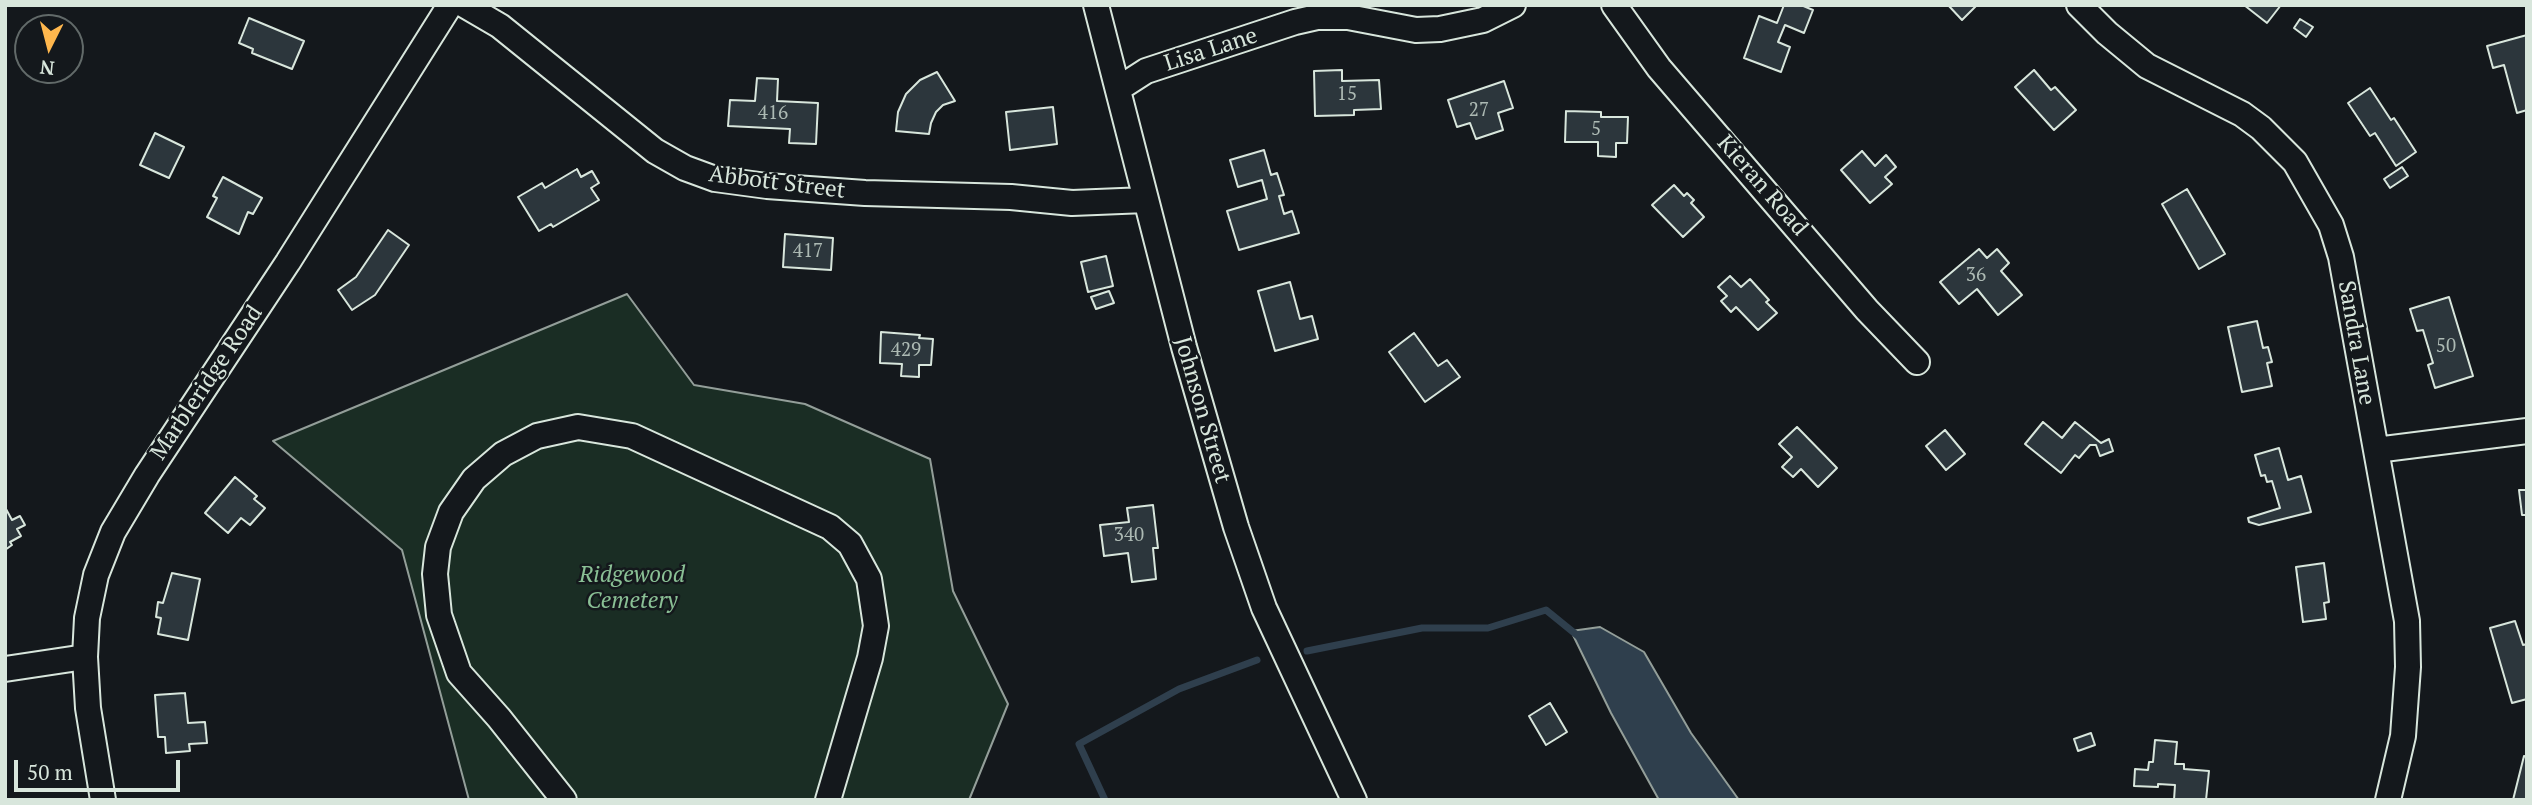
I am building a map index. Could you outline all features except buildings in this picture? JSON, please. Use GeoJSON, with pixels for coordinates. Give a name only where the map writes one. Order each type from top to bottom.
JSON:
{"type":"FeatureCollection","features":[{"type":"Feature","properties":{"kind":"street","name":"Marbleridge Road"},"geometry":{"type":"LineString","coordinates":[[103,800],[88,708],[85,657],[87,618],[96,575],[113,532],[450,5]]}},
{"type":"Feature","properties":{"kind":"street","name":"Abbott Street"},"geometry":{"type":"LineString","coordinates":[[464,5],[500,26],[655,151],[685,168],[715,179],[767,186],[865,193],[1011,197],[1072,203],[1146,200]]}},
{"type":"Feature","properties":{"kind":"street","name":"Johnson Street"},"geometry":{"type":"LineString","coordinates":[[1096,5],[1211,444],[1264,608],[1354,800]]}},
{"type":"Feature","properties":{"kind":"street","name":"Lisa Lane"},"geometry":{"type":"LineString","coordinates":[[1118,89],[1146,71],[1317,17],[1348,17],[1416,30],[1440,29],[1483,19],[1513,5]]}},
{"type":"Feature","properties":{"kind":"street","name":"Kieran Road"},"geometry":{"type":"LineString","coordinates":[[1614,5],[1659,68],[1867,310],[1917,362]]}},
{"type":"Feature","properties":{"kind":"street","name":"Sandra Lane"},"geometry":{"type":"LineString","coordinates":[[2079,5],[2107,33],[2147,66],[2242,114],[2262,128],[2295,162],[2331,225],[2341,257],[2407,621],[2408,655],[2403,736],[2388,800]]}},
{"type":"Feature","properties":{"kind":"street"},"geometry":{"type":"LineString","coordinates":[[565,800],[499,718],[458,673],[439,615],[435,574],[438,547],[451,512],[474,480],[503,454],[537,436],[578,427],[632,436],[830,527],[850,544],[869,579],[876,626],[870,658],[828,800]]}},
{"type":"Feature","properties":{"kind":"street"},"geometry":{"type":"LineString","coordinates":[[2376,450],[2527,431]]}},
{"type":"Feature","properties":{"kind":"street"},"geometry":{"type":"LineString","coordinates":[[5,669],[85,657]]}},
{"type":"Feature","properties":{"kind":"green space","name":"Ridgewood Cemetery"},"geometry":{"type":"Polygon","coordinates":[[[627,294],[694,385],[805,404],[930,459],[953,591],[1008,704],[969,800],[469,800],[402,550],[273,441],[627,294]]]}},
{"type":"Feature","properties":{"kind":"water"},"geometry":{"type":"Polygon","coordinates":[[[1600,627],[1644,652],[1691,733],[1739,800],[1659,800],[1611,713],[1571,631],[1600,627]]]}},
{"type":"Feature","properties":{"kind":"waterway"},"geometry":{"type":"LineString","coordinates":[[1307,651],[1422,628],[1488,628],[1546,610],[1578,636]]}},
{"type":"Feature","properties":{"kind":"waterway"},"geometry":{"type":"LineString","coordinates":[[1105,800],[1079,744],[1179,689],[1257,660]]}}]}
